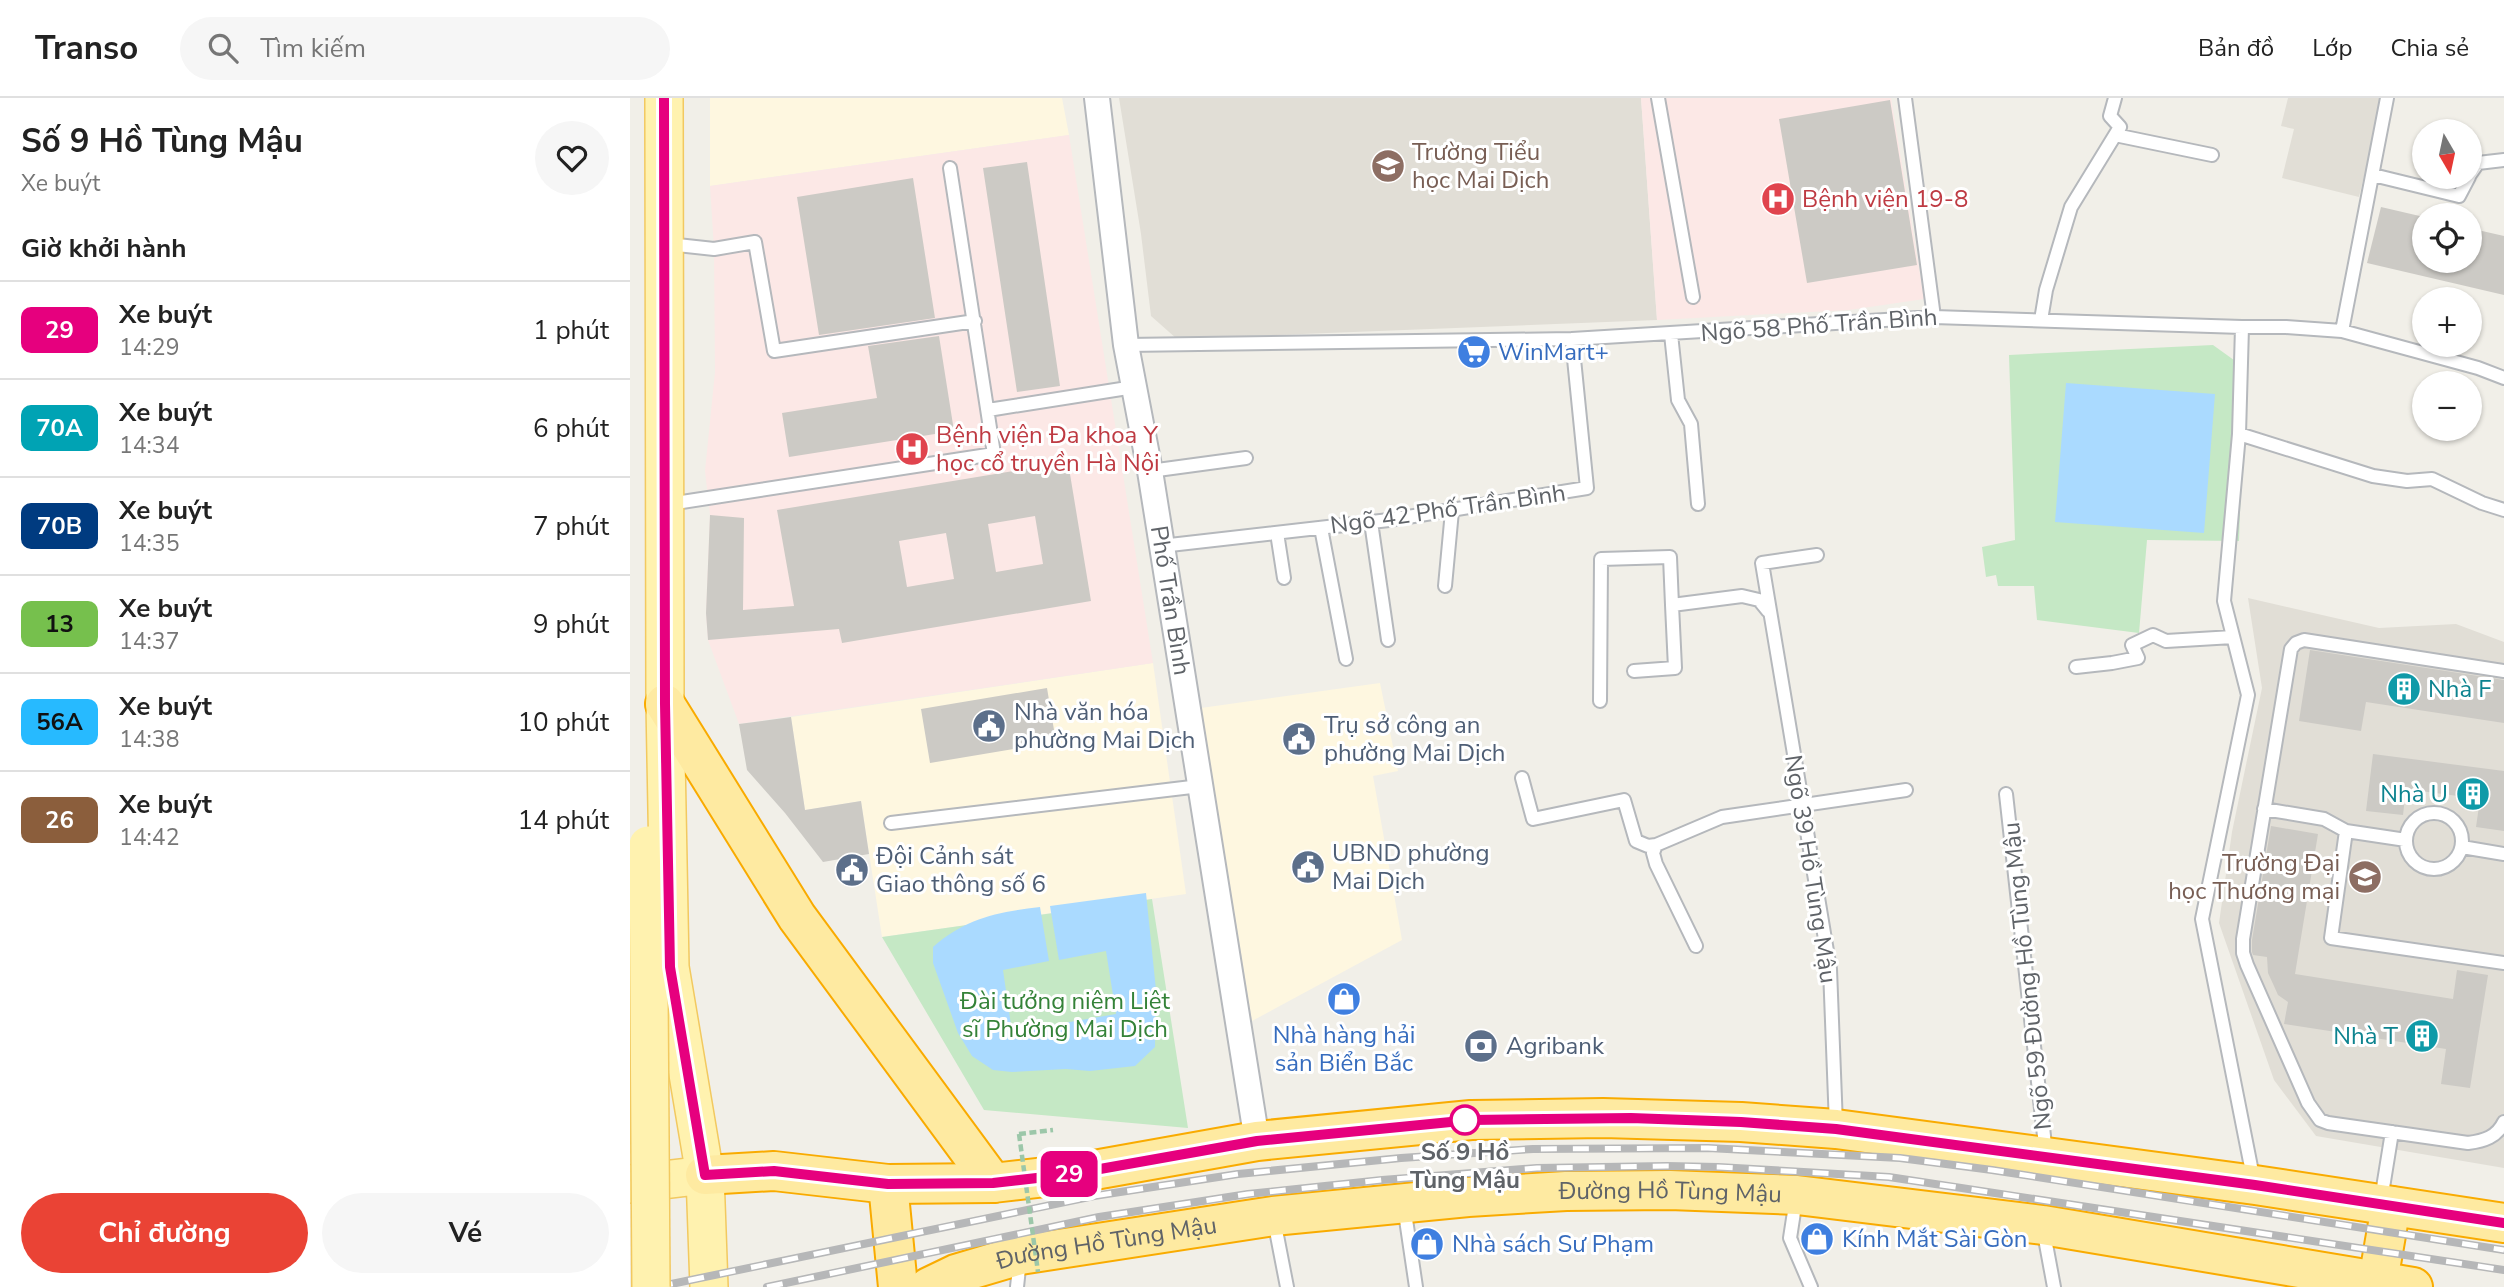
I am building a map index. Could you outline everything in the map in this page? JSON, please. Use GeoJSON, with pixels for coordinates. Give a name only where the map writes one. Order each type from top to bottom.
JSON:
{"type":"FeatureCollection","features":[{"type":"Feature","properties":{"kind":"highway"},"geometry":{"type":"LineString","coordinates":[[665,704],[797,917],[993,1183]]}},
{"type":"Feature","properties":{"kind":"highway"},"geometry":{"type":"LineString","coordinates":[[705,1175],[774,1171],[888,1184],[993,1183],[1072,1174],[1257,1141],[1471,1120],[1631,1118],[1836,1129],[2255,1185],[2504,1223]]}},
{"type":"Feature","properties":{"kind":"highway"},"geometry":{"type":"LineString","coordinates":[[888,1184],[898,1287]]}},
{"type":"Feature","properties":{"kind":"highway","name":"Đường Hồ Tùng Mậu"},"geometry":{"type":"LineString","coordinates":[[929,1287],[956,1274],[1012,1272],[1273,1216],[1404,1202],[1566,1191],[1670,1190],[1797,1195],[2043,1224],[2398,1285]]}},
{"type":"Feature","properties":{"kind":"highway"},"geometry":{"type":"LineString","coordinates":[[2386,1205],[2398,1285]]}},
{"type":"Feature","properties":{"kind":"main road"},"geometry":{"type":"LineString","coordinates":[[650,98],[646,573],[651,1287]]}},
{"type":"Feature","properties":{"kind":"main road"},"geometry":{"type":"LineString","coordinates":[[664,98],[665,704],[670,967],[705,1175],[709,1287]]}},
{"type":"Feature","properties":{"kind":"main road"},"geometry":{"type":"LineString","coordinates":[[630,1074],[682,1039]]}},
{"type":"Feature","properties":{"kind":"main road"},"geometry":{"type":"LineString","coordinates":[[630,1184],[705,1175]]}},
{"type":"Feature","properties":{"kind":"street","name":"Phố Trần Bình"},"geometry":{"type":"LineString","coordinates":[[1097,98],[1126,345],[1150,471],[1257,1141]]}},
{"type":"Feature","properties":{"kind":"lane"},"geometry":{"type":"LineString","coordinates":[[1658,98],[1693,297]]}},
{"type":"Feature","properties":{"kind":"lane"},"geometry":{"type":"LineString","coordinates":[[1905,98],[1934,317]]}},
{"type":"Feature","properties":{"kind":"lane"},"geometry":{"type":"LineString","coordinates":[[2040,320],[2046,290],[2071,207],[2119,127],[2110,116],[2115,98]]}},
{"type":"Feature","properties":{"kind":"lane"},"geometry":{"type":"LineString","coordinates":[[2342,331],[2387,98]]}},
{"type":"Feature","properties":{"kind":"lane"},"geometry":{"type":"LineString","coordinates":[[2115,135],[2212,155]]}},
{"type":"Feature","properties":{"kind":"lane"},"geometry":{"type":"LineString","coordinates":[[2482,162],[2504,160]]}},
{"type":"Feature","properties":{"kind":"lane"},"geometry":{"type":"LineString","coordinates":[[665,504],[994,454],[950,168]]}},
{"type":"Feature","properties":{"kind":"lane"},"geometry":{"type":"LineString","coordinates":[[2373,175],[2412,185]]}},
{"type":"Feature","properties":{"kind":"lane"},"geometry":{"type":"LineString","coordinates":[[2430,189],[2459,196],[2463,189]]}},
{"type":"Feature","properties":{"kind":"lane"},"geometry":{"type":"LineString","coordinates":[[664,243],[714,249],[755,243],[774,351],[975,321]]}},
{"type":"Feature","properties":{"kind":"lane","name":"Ngõ 58 Phố Trần Bình"},"geometry":{"type":"LineString","coordinates":[[1126,345],[1572,340],[1934,317],[2342,331],[2504,378]]}},
{"type":"Feature","properties":{"kind":"lane"},"geometry":{"type":"LineString","coordinates":[[2242,327],[2239,434],[2224,601],[2248,695],[2202,919],[2255,1185]]}},
{"type":"Feature","properties":{"kind":"lane"},"geometry":{"type":"LineString","coordinates":[[1671,334],[1678,400],[1691,424],[1698,503]]}},
{"type":"Feature","properties":{"kind":"lane","name":"Ngõ 42 Phố Trần Bình"},"geometry":{"type":"LineString","coordinates":[[1161,546],[1452,511],[1587,488],[1572,340]]}},
{"type":"Feature","properties":{"kind":"lane"},"geometry":{"type":"LineString","coordinates":[[988,410],[1134,387]]}},
{"type":"Feature","properties":{"kind":"lane"},"geometry":{"type":"LineString","coordinates":[[2239,434],[2373,476],[2407,481],[2432,479],[2482,503],[2504,510]]}},
{"type":"Feature","properties":{"kind":"lane"},"geometry":{"type":"LineString","coordinates":[[1150,471],[1246,458]]}},
{"type":"Feature","properties":{"kind":"lane"},"geometry":{"type":"LineString","coordinates":[[1445,586],[1452,511]]}},
{"type":"Feature","properties":{"kind":"lane"},"geometry":{"type":"LineString","coordinates":[[1371,522],[1388,640]]}},
{"type":"Feature","properties":{"kind":"lane"},"geometry":{"type":"LineString","coordinates":[[1321,528],[1346,659]]}},
{"type":"Feature","properties":{"kind":"lane"},"geometry":{"type":"LineString","coordinates":[[1277,533],[1284,578]]}},
{"type":"Feature","properties":{"kind":"lane","name":"Ngõ 39 Hồ Tùng Mậu"},"geometry":{"type":"LineString","coordinates":[[1817,555],[1762,563],[1829,969],[1836,1129]]}},
{"type":"Feature","properties":{"kind":"lane"},"geometry":{"type":"LineString","coordinates":[[1600,701],[1601,559],[1670,557],[1675,668],[1634,671]]}},
{"type":"Feature","properties":{"kind":"lane"},"geometry":{"type":"LineString","coordinates":[[1672,604],[1742,596],[1759,600],[1769,612]]}},
{"type":"Feature","properties":{"kind":"lane"},"geometry":{"type":"LineString","coordinates":[[2076,667],[2138,658],[2132,645],[2153,635],[2166,640],[2233,637]]}},
{"type":"Feature","properties":{"kind":"lane"},"geometry":{"type":"LineString","coordinates":[[2504,671],[2304,639],[2296,643],[2291,649],[2243,939],[2243,953],[2247,965],[2312,1112],[2320,1120],[2328,1124],[2468,1143],[2495,1135],[2504,1122]]}},
{"type":"Feature","properties":{"kind":"lane"},"geometry":{"type":"LineString","coordinates":[[1522,778],[1533,820],[1624,800],[1636,841],[1648,846],[1722,817],[1906,790]]}},
{"type":"Feature","properties":{"kind":"lane"},"geometry":{"type":"LineString","coordinates":[[891,823],[1200,786]]}},
{"type":"Feature","properties":{"kind":"lane","name":"Ngõ 59 Đường Hồ Tùng Mậu"},"geometry":{"type":"LineString","coordinates":[[2006,794],[2047,1157]]}},
{"type":"Feature","properties":{"kind":"lane"},"geometry":{"type":"LineString","coordinates":[[2264,809],[2324,820],[2346,831],[2406,840]]}},
{"type":"Feature","properties":{"kind":"lane"},"geometry":{"type":"LineString","coordinates":[[2438,813],[2455,821],[2463,838],[2458,856],[2444,867],[2426,868],[2412,857],[2406,840],[2413,823],[2419,817],[2438,813]]}},
{"type":"Feature","properties":{"kind":"lane"},"geometry":{"type":"LineString","coordinates":[[2346,831],[2331,938],[2504,963]]}},
{"type":"Feature","properties":{"kind":"lane"},"geometry":{"type":"LineString","coordinates":[[1656,845],[1653,853],[1656,864],[1696,946]]}},
{"type":"Feature","properties":{"kind":"lane"},"geometry":{"type":"LineString","coordinates":[[2462,847],[2504,854]]}},
{"type":"Feature","properties":{"kind":"lane"},"geometry":{"type":"LineString","coordinates":[[2386,1205],[2392,1132]]}},
{"type":"Feature","properties":{"kind":"lane"},"geometry":{"type":"LineString","coordinates":[[1797,1195],[1790,1238],[1811,1287]]}},
{"type":"Feature","properties":{"kind":"lane"},"geometry":{"type":"LineString","coordinates":[[1404,1202],[1416,1287]]}},
{"type":"Feature","properties":{"kind":"lane"},"geometry":{"type":"LineString","coordinates":[[1273,1216],[1287,1287]]}},
{"type":"Feature","properties":{"kind":"lane"},"geometry":{"type":"LineString","coordinates":[[2043,1224],[2054,1287]]}},
{"type":"Feature","properties":{"kind":"path"},"geometry":{"type":"LineString","coordinates":[[1012,1272],[1019,1134],[1053,1130]]}},
{"type":"Feature","properties":{"kind":"shaded area"},"geometry":{"type":"Polygon","coordinates":[[[710,98],[1062,98],[1069,135],[710,186],[710,98]]]}},
{"type":"Feature","properties":{"kind":"shaded area","name":"Trường Tiểu học Mai Dịch"},"geometry":{"type":"Polygon","coordinates":[[[1119,98],[1641,98],[1657,320],[1177,339],[1151,316],[1119,98]]]}},
{"type":"Feature","properties":{"kind":"shaded area","name":"Bệnh viện 19-8"},"geometry":{"type":"Polygon","coordinates":[[[1641,98],[1891,98],[1924,299],[1849,310],[1657,320],[1641,98]]]}},
{"type":"Feature","properties":{"kind":"shaded area"},"geometry":{"type":"Polygon","coordinates":[[[2288,98],[2383,98],[2359,197],[2282,178],[2294,129],[2281,126],[2288,98]]]}},
{"type":"Feature","properties":{"kind":"shaded area","name":"Bệnh viện Đa khoa Y học cổ truyền Hà Nội"},"geometry":{"type":"Polygon","coordinates":[[[1069,135],[1153,663],[739,724],[708,640],[706,613],[710,515],[705,471],[715,372],[714,249],[710,186],[1069,135]]]}},
{"type":"Feature","properties":{"kind":"shaded area","name":"Trường Đại học Thương mại"},"geometry":{"type":"Polygon","coordinates":[[[2248,598],[2379,628],[2456,624],[2504,642],[2504,1168],[2316,1136],[2274,1080],[2219,923],[2232,832],[2262,688],[2248,598]]]}},
{"type":"Feature","properties":{"kind":"shaded area"},"geometry":{"type":"Polygon","coordinates":[[[1153,663],[1186,894],[882,937],[861,801],[805,810],[791,717],[1153,663]]]}},
{"type":"Feature","properties":{"kind":"shaded area","name":"UBND phường Mai Dịch"},"geometry":{"type":"Polygon","coordinates":[[[1380,683],[1398,771],[1373,776],[1402,940],[1252,1021],[1201,708],[1380,683]]]}},
{"type":"Feature","properties":{"kind":"green space"},"geometry":{"type":"Polygon","coordinates":[[[2213,345],[2245,368],[2239,541],[2147,540],[2139,633],[2037,620],[2034,586],[1998,586],[1996,575],[1986,577],[1982,547],[2015,540],[2009,355],[2213,345]]]}},
{"type":"Feature","properties":{"kind":"green space","name":"Đài tưởng niệm Liệt sĩ Phường Mai Dịch"},"geometry":{"type":"Polygon","coordinates":[[[1152,899],[1188,1128],[984,1110],[882,937],[1152,899]]]}},
{"type":"Feature","properties":{"kind":"water"},"geometry":{"type":"Polygon","coordinates":[[[2066,383],[2215,394],[2204,533],[2055,522],[2066,383]]]}},
{"type":"Feature","properties":{"kind":"water"},"geometry":{"type":"Polygon","coordinates":[[[1146,893],[1156,990],[1155,1047],[1135,1066],[1090,1071],[1066,1069],[1012,1072],[993,1070],[972,1056],[958,1033],[933,963],[933,947],[958,929],[983,918],[1040,907],[1049,961],[1003,970],[1012,1032],[1116,1014],[1106,951],[1059,960],[1050,906],[1146,893]]]}},
{"type":"Feature","properties":{"kind":"building"},"geometry":{"type":"Polygon","coordinates":[[[1890,100],[1917,265],[1807,283],[1779,119],[1890,100]]]}},
{"type":"Feature","properties":{"kind":"building"},"geometry":{"type":"Polygon","coordinates":[[[1027,162],[1060,386],[1017,392],[983,168],[1027,162]]]}},
{"type":"Feature","properties":{"kind":"building"},"geometry":{"type":"Polygon","coordinates":[[[913,178],[935,318],[819,335],[797,197],[913,178]]]}},
{"type":"Feature","properties":{"kind":"building"},"geometry":{"type":"Polygon","coordinates":[[[2381,207],[2412,214],[2412,273],[2482,273],[2482,231],[2504,236],[2504,295],[2482,290],[2482,287],[2470,287],[2367,263],[2381,207]]]}},
{"type":"Feature","properties":{"kind":"building"},"geometry":{"type":"Polygon","coordinates":[[[939,336],[954,431],[789,457],[782,413],[877,398],[868,346],[939,336]]]}},
{"type":"Feature","properties":{"kind":"building"},"geometry":{"type":"Polygon","coordinates":[[[1068,462],[1091,601],[842,643],[839,629],[708,640],[706,613],[710,515],[744,518],[743,610],[794,606],[777,510],[1068,462]],[[1035,516],[988,524],[996,572],[1043,564],[1035,516]],[[946,533],[899,541],[907,587],[954,579],[946,533]]]}},
{"type":"Feature","properties":{"kind":"building","name":"Nhà F"},"geometry":{"type":"Polygon","coordinates":[[[2310,650],[2504,680],[2504,723],[2366,702],[2361,731],[2299,721],[2310,650]]]}},
{"type":"Feature","properties":{"kind":"building","name":"Nhà văn hóa phường Mai Dịch"},"geometry":{"type":"Polygon","coordinates":[[[1047,688],[1056,742],[930,763],[921,709],[1047,688]]]}},
{"type":"Feature","properties":{"kind":"building"},"geometry":{"type":"Polygon","coordinates":[[[791,717],[805,810],[861,801],[869,854],[823,862],[747,770],[739,724],[791,717]]]}},
{"type":"Feature","properties":{"kind":"building","name":"Nhà U"},"geometry":{"type":"Polygon","coordinates":[[[2373,754],[2504,771],[2504,831],[2476,827],[2480,799],[2406,789],[2403,815],[2366,811],[2373,754]]]}},
{"type":"Feature","properties":{"kind":"building","name":"Nhà T"},"geometry":{"type":"Polygon","coordinates":[[[2271,826],[2318,834],[2295,974],[2453,999],[2457,970],[2488,975],[2470,1088],[2441,1084],[2446,1049],[2284,1024],[2288,1002],[2278,995],[2268,973],[2267,957],[2253,955],[2252,952],[2271,826]]]}},
{"type":"Feature","properties":{"kind":"railway"},"geometry":{"type":"LineString","coordinates":[[657,1287],[1094,1196],[1238,1174],[1401,1158],[1533,1149],[1708,1148],[1900,1158],[2504,1250]]}},
{"type":"Feature","properties":{"kind":"railway"},"geometry":{"type":"LineString","coordinates":[[767,1287],[1099,1217],[1248,1194],[1537,1168],[1667,1166],[1889,1177],[2504,1270]]}},
{"type":"Feature","properties":{"kind":"bus line","name":"29"},"geometry":{"type":"LineString","coordinates":[[664,98],[665,704],[670,967],[705,1175],[774,1171],[888,1184],[1028,1181],[1257,1141],[1471,1120],[1631,1118],[1836,1129],[2255,1185],[2504,1223]]}},
{"type":"Feature","properties":{"kind":"place","name":"Trường Tiểu học Mai Dịch"},"geometry":{"type":"Point","coordinates":[1388,166]}},
{"type":"Feature","properties":{"kind":"place","name":"Bệnh viện 19-8"},"geometry":{"type":"Point","coordinates":[1778,199]}},
{"type":"Feature","properties":{"kind":"place","name":"WinMart+"},"geometry":{"type":"Point","coordinates":[1474,352]}},
{"type":"Feature","properties":{"kind":"place","name":"Bệnh viện Đa khoa Y học cổ truyền Hà Nội"},"geometry":{"type":"Point","coordinates":[912,449]}},
{"type":"Feature","properties":{"kind":"place","name":"Nhà F"},"geometry":{"type":"Point","coordinates":[2404,689]}},
{"type":"Feature","properties":{"kind":"place","name":"Nhà văn hóa phường Mai Dịch"},"geometry":{"type":"Point","coordinates":[989,726]}},
{"type":"Feature","properties":{"kind":"place","name":"Trụ sở công an phường Mai Dịch"},"geometry":{"type":"Point","coordinates":[1299,739]}},
{"type":"Feature","properties":{"kind":"place","name":"Nhà U"},"geometry":{"type":"Point","coordinates":[2473,794]}},
{"type":"Feature","properties":{"kind":"place","name":"UBND phường Mai Dịch"},"geometry":{"type":"Point","coordinates":[1308,867]}},
{"type":"Feature","properties":{"kind":"place","name":"Đội Cảnh sát Giao thông số 6"},"geometry":{"type":"Point","coordinates":[852,870]}},
{"type":"Feature","properties":{"kind":"place","name":"Trường Đại học Thương mại"},"geometry":{"type":"Point","coordinates":[2365,877]}},
{"type":"Feature","properties":{"kind":"place","name":"Nhà hàng hải sản Biển Bắc"},"geometry":{"type":"Point","coordinates":[1344,999]}},
{"type":"Feature","properties":{"kind":"place","name":"Nhà T"},"geometry":{"type":"Point","coordinates":[2422,1036]}},
{"type":"Feature","properties":{"kind":"place","name":"Agribank"},"geometry":{"type":"Point","coordinates":[1481,1046]}},
{"type":"Feature","properties":{"kind":"place","name":"Số 9 Hồ Tùng Mậu"},"geometry":{"type":"Point","coordinates":[1465,1120]}},
{"type":"Feature","properties":{"kind":"place","name":"Kính Mắt Sài Gòn"},"geometry":{"type":"Point","coordinates":[1817,1239]}},
{"type":"Feature","properties":{"kind":"place","name":"Nhà sách Sư Phạm"},"geometry":{"type":"Point","coordinates":[1427,1244]}}]}
